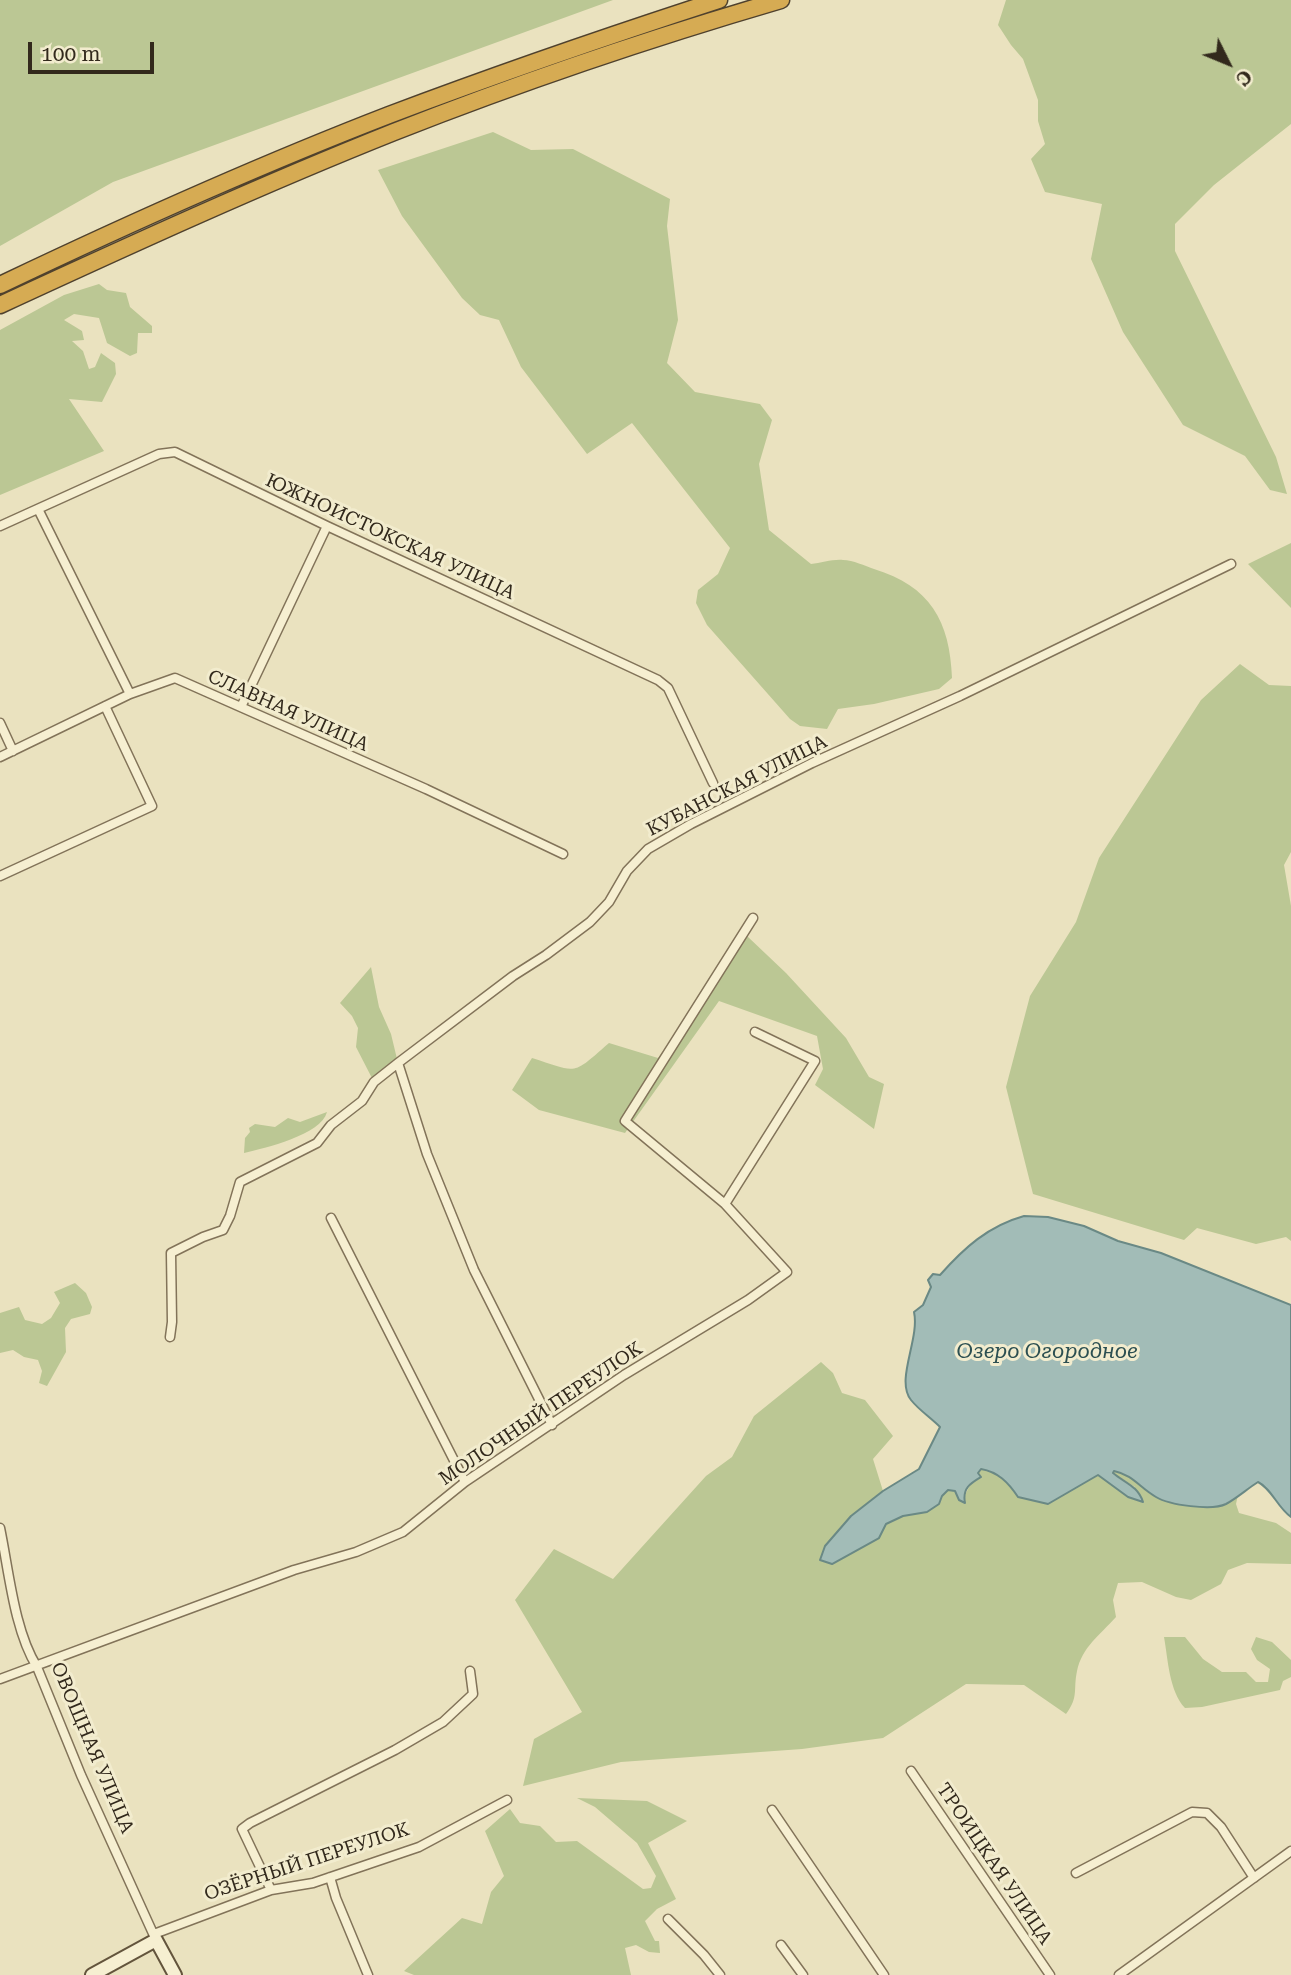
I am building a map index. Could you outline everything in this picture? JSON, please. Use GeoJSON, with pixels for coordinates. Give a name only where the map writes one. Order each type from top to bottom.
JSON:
{"type":"FeatureCollection","features":[{"type":"Feature","properties":{"kind":"highway"},"geometry":{"type":"LineString","coordinates":[[0,285],[196,194],[389,115],[578,46],[719,0]]}},
{"type":"Feature","properties":{"kind":"highway"},"geometry":{"type":"LineString","coordinates":[[0,304],[395,132],[568,69],[781,0]]}},
{"type":"Feature","properties":{"kind":"street","name":"ЮЖНОИСТОКСКАЯ УЛИЦА"},"geometry":{"type":"LineString","coordinates":[[0,526],[159,454],[171,452],[181,455],[658,680],[668,688],[713,783]]}},
{"type":"Feature","properties":{"kind":"street"},"geometry":{"type":"LineString","coordinates":[[38,509],[131,694]]}},
{"type":"Feature","properties":{"kind":"street"},"geometry":{"type":"LineString","coordinates":[[242,707],[327,526]]}},
{"type":"Feature","properties":{"kind":"street","name":"КУБАНСКАЯ УЛИЦА"},"geometry":{"type":"LineString","coordinates":[[170,1337],[173,1322],[171,1253],[223,1230],[240,1182],[317,1143],[331,1125],[362,1101],[374,1082],[513,976],[547,955],[590,922],[608,902],[627,870],[648,849],[691,824],[812,764],[951,701],[1231,564]]}},
{"type":"Feature","properties":{"kind":"street","name":"СЛАВНАЯ УЛИЦА"},"geometry":{"type":"LineString","coordinates":[[0,757],[131,694],[175,678],[426,789],[563,854]]}},
{"type":"Feature","properties":{"kind":"street"},"geometry":{"type":"LineString","coordinates":[[0,876],[152,806],[105,706]]}},
{"type":"Feature","properties":{"kind":"street"},"geometry":{"type":"LineString","coordinates":[[0,723],[13,751]]}},
{"type":"Feature","properties":{"kind":"street"},"geometry":{"type":"LineString","coordinates":[[753,918],[625,1121],[725,1204],[815,1061],[755,1032]]}},
{"type":"Feature","properties":{"kind":"street"},"geometry":{"type":"LineString","coordinates":[[398,1063],[427,1154],[474,1270],[552,1425]]}},
{"type":"Feature","properties":{"kind":"street","name":"МОЛОЧНЫЙ ПЕРЕУЛОК"},"geometry":{"type":"LineString","coordinates":[[0,1679],[293,1570],[356,1552],[403,1532],[465,1482],[624,1375],[748,1300],[787,1272],[725,1204]]}},
{"type":"Feature","properties":{"kind":"street"},"geometry":{"type":"LineString","coordinates":[[331,1218],[465,1482]]}},
{"type":"Feature","properties":{"kind":"street","name":"ОВОЩНАЯ УЛИЦА"},"geometry":{"type":"LineString","coordinates":[[0,1528],[18,1615],[31,1657],[81,1775],[175,1975]]}},
{"type":"Feature","properties":{"kind":"street"},"geometry":{"type":"LineString","coordinates":[[271,1890],[242,1829],[395,1750],[443,1722],[472,1694],[470,1671]]}},
{"type":"Feature","properties":{"kind":"street","name":"ТРОИЦКАЯ УЛИЦА"},"geometry":{"type":"LineString","coordinates":[[911,1771],[1050,1975]]}},
{"type":"Feature","properties":{"kind":"street","name":"ОЗЁРНЫЙ ПЕРЕУЛОК"},"geometry":{"type":"LineString","coordinates":[[92,1975],[155,1937],[271,1890],[313,1883],[419,1847],[507,1800]]}},
{"type":"Feature","properties":{"kind":"street"},"geometry":{"type":"LineString","coordinates":[[772,1810],[884,1975]]}},
{"type":"Feature","properties":{"kind":"street"},"geometry":{"type":"LineString","coordinates":[[1076,1873],[1192,1812],[1207,1813],[1221,1827],[1254,1878]]}},
{"type":"Feature","properties":{"kind":"street"},"geometry":{"type":"LineString","coordinates":[[1119,1975],[1291,1851]]}},
{"type":"Feature","properties":{"kind":"street"},"geometry":{"type":"LineString","coordinates":[[330,1877],[368,1975]]}},
{"type":"Feature","properties":{"kind":"street"},"geometry":{"type":"LineString","coordinates":[[668,1919],[720,1975]]}},
{"type":"Feature","properties":{"kind":"street"},"geometry":{"type":"LineString","coordinates":[[781,1945],[803,1975]]}},
{"type":"Feature","properties":{"kind":"green space"},"geometry":{"type":"Polygon","coordinates":[[[0,0],[613,0],[113,182],[0,246],[0,0]]]}},
{"type":"Feature","properties":{"kind":"green space"},"geometry":{"type":"Polygon","coordinates":[[[1006,0],[1291,0],[1291,124],[1214,185],[1175,224],[1175,251],[1276,457],[1287,494],[1270,490],[1245,456],[1183,425],[1123,332],[1091,259],[1102,204],[1045,192],[1031,159],[1045,144],[1038,121],[1038,100],[1023,59],[998,25],[1006,0]]]}},
{"type":"Feature","properties":{"kind":"green space"},"geometry":{"type":"Polygon","coordinates":[[[493,132],[531,150],[573,149],[670,199],[667,226],[678,320],[667,363],[695,392],[760,404],[772,420],[759,464],[769,530],[811,564],[839,560],[859,563],[893,576],[923,596],[933,608],[947,639],[952,678],[939,689],[838,709],[827,729],[800,726],[790,719],[707,625],[696,603],[698,590],[718,574],[730,548],[632,423],[587,454],[521,367],[499,320],[480,315],[462,298],[402,216],[378,170],[493,132]]]}},
{"type":"Feature","properties":{"kind":"green space"},"geometry":{"type":"Polygon","coordinates":[[[99,284],[107,290],[126,293],[130,307],[152,326],[152,333],[138,333],[137,353],[130,356],[107,343],[99,318],[74,314],[64,320],[82,331],[84,340],[72,341],[83,351],[89,369],[95,367],[101,353],[115,363],[116,374],[102,402],[69,399],[104,451],[0,495],[0,330],[64,295],[99,284]]]}},
{"type":"Feature","properties":{"kind":"green space"},"geometry":{"type":"Polygon","coordinates":[[[1291,543],[1291,608],[1248,564],[1291,543]]]}},
{"type":"Feature","properties":{"kind":"green space"},"geometry":{"type":"Polygon","coordinates":[[[1240,664],[1269,685],[1291,686],[1291,852],[1284,865],[1291,906],[1291,1241],[1286,1237],[1256,1244],[1197,1228],[1184,1240],[1033,1194],[1006,1087],[1030,996],[1076,922],[1099,858],[1201,700],[1240,664]]]}},
{"type":"Feature","properties":{"kind":"green space"},"geometry":{"type":"Polygon","coordinates":[[[747,936],[786,973],[846,1038],[869,1077],[884,1084],[874,1129],[815,1085],[823,1069],[817,1036],[719,1001],[625,1133],[539,1110],[512,1090],[532,1058],[567,1069],[574,1068],[588,1061],[609,1043],[658,1058],[747,936]]]}},
{"type":"Feature","properties":{"kind":"green space"},"geometry":{"type":"Polygon","coordinates":[[[371,967],[379,1007],[391,1034],[398,1063],[374,1082],[356,1047],[358,1028],[352,1016],[340,1003],[371,967]]]}},
{"type":"Feature","properties":{"kind":"green space"},"geometry":{"type":"Polygon","coordinates":[[[327,1112],[323,1120],[304,1134],[244,1153],[245,1138],[250,1132],[249,1128],[255,1124],[275,1127],[288,1118],[300,1122],[327,1112]]]}},
{"type":"Feature","properties":{"kind":"green space"},"geometry":{"type":"Polygon","coordinates":[[[75,1283],[86,1293],[92,1307],[90,1314],[71,1319],[65,1328],[66,1352],[47,1386],[39,1383],[42,1371],[38,1360],[24,1357],[13,1350],[0,1353],[0,1313],[19,1307],[25,1320],[42,1324],[51,1318],[60,1303],[54,1292],[75,1283]]]}},
{"type":"Feature","properties":{"kind":"green space"},"geometry":{"type":"Polygon","coordinates":[[[821,1362],[833,1373],[842,1393],[865,1400],[893,1436],[873,1459],[883,1491],[851,1516],[825,1546],[861,1547],[879,1538],[886,1524],[903,1516],[927,1512],[948,1490],[964,1497],[973,1479],[981,1476],[978,1473],[980,1469],[1002,1478],[1017,1496],[1048,1504],[1098,1475],[1128,1497],[1135,1487],[1113,1473],[1114,1471],[1133,1479],[1156,1497],[1169,1500],[1223,1506],[1238,1495],[1236,1504],[1239,1513],[1276,1523],[1291,1533],[1291,1564],[1247,1563],[1228,1570],[1221,1584],[1191,1600],[1176,1597],[1142,1582],[1118,1583],[1113,1600],[1116,1617],[1083,1655],[1077,1671],[1074,1698],[1066,1714],[1024,1685],[966,1684],[883,1738],[802,1749],[621,1762],[523,1786],[534,1739],[582,1712],[515,1600],[554,1549],[613,1579],[706,1476],[732,1457],[754,1416],[821,1362]]]}},
{"type":"Feature","properties":{"kind":"green space"},"geometry":{"type":"Polygon","coordinates":[[[1164,1637],[1185,1637],[1203,1659],[1222,1672],[1246,1672],[1256,1682],[1268,1682],[1270,1669],[1257,1660],[1251,1649],[1256,1637],[1272,1642],[1291,1660],[1291,1677],[1283,1681],[1280,1690],[1202,1707],[1185,1708],[1172,1684],[1164,1637]]]}},
{"type":"Feature","properties":{"kind":"green space"},"geometry":{"type":"Polygon","coordinates":[[[577,1798],[647,1801],[687,1821],[648,1843],[676,1899],[657,1909],[645,1921],[655,1941],[659,1941],[660,1953],[649,1952],[636,1945],[625,1948],[631,1975],[414,1975],[404,1971],[462,1918],[482,1924],[491,1892],[504,1876],[485,1831],[510,1809],[520,1823],[540,1826],[556,1842],[577,1841],[643,1889],[651,1888],[656,1876],[637,1843],[595,1807],[577,1798]]]}},
{"type":"Feature","properties":{"kind":"water","name":"Озеро Огородное"},"geometry":{"type":"Polygon","coordinates":[[[1024,1216],[1048,1217],[1084,1226],[1118,1241],[1161,1253],[1291,1305],[1291,1517],[1258,1482],[1226,1504],[1201,1507],[1162,1500],[1126,1475],[1114,1471],[1113,1473],[1134,1488],[1143,1502],[1128,1497],[1098,1475],[1048,1504],[1018,1497],[1002,1478],[981,1469],[978,1473],[981,1477],[966,1490],[965,1503],[959,1500],[955,1491],[948,1490],[939,1504],[927,1512],[903,1516],[886,1524],[879,1538],[832,1564],[820,1560],[825,1546],[851,1516],[883,1491],[919,1469],[940,1427],[911,1400],[906,1382],[914,1334],[914,1312],[923,1305],[931,1287],[928,1280],[933,1274],[940,1275],[968,1247],[988,1232],[1024,1216]]]}}]}
